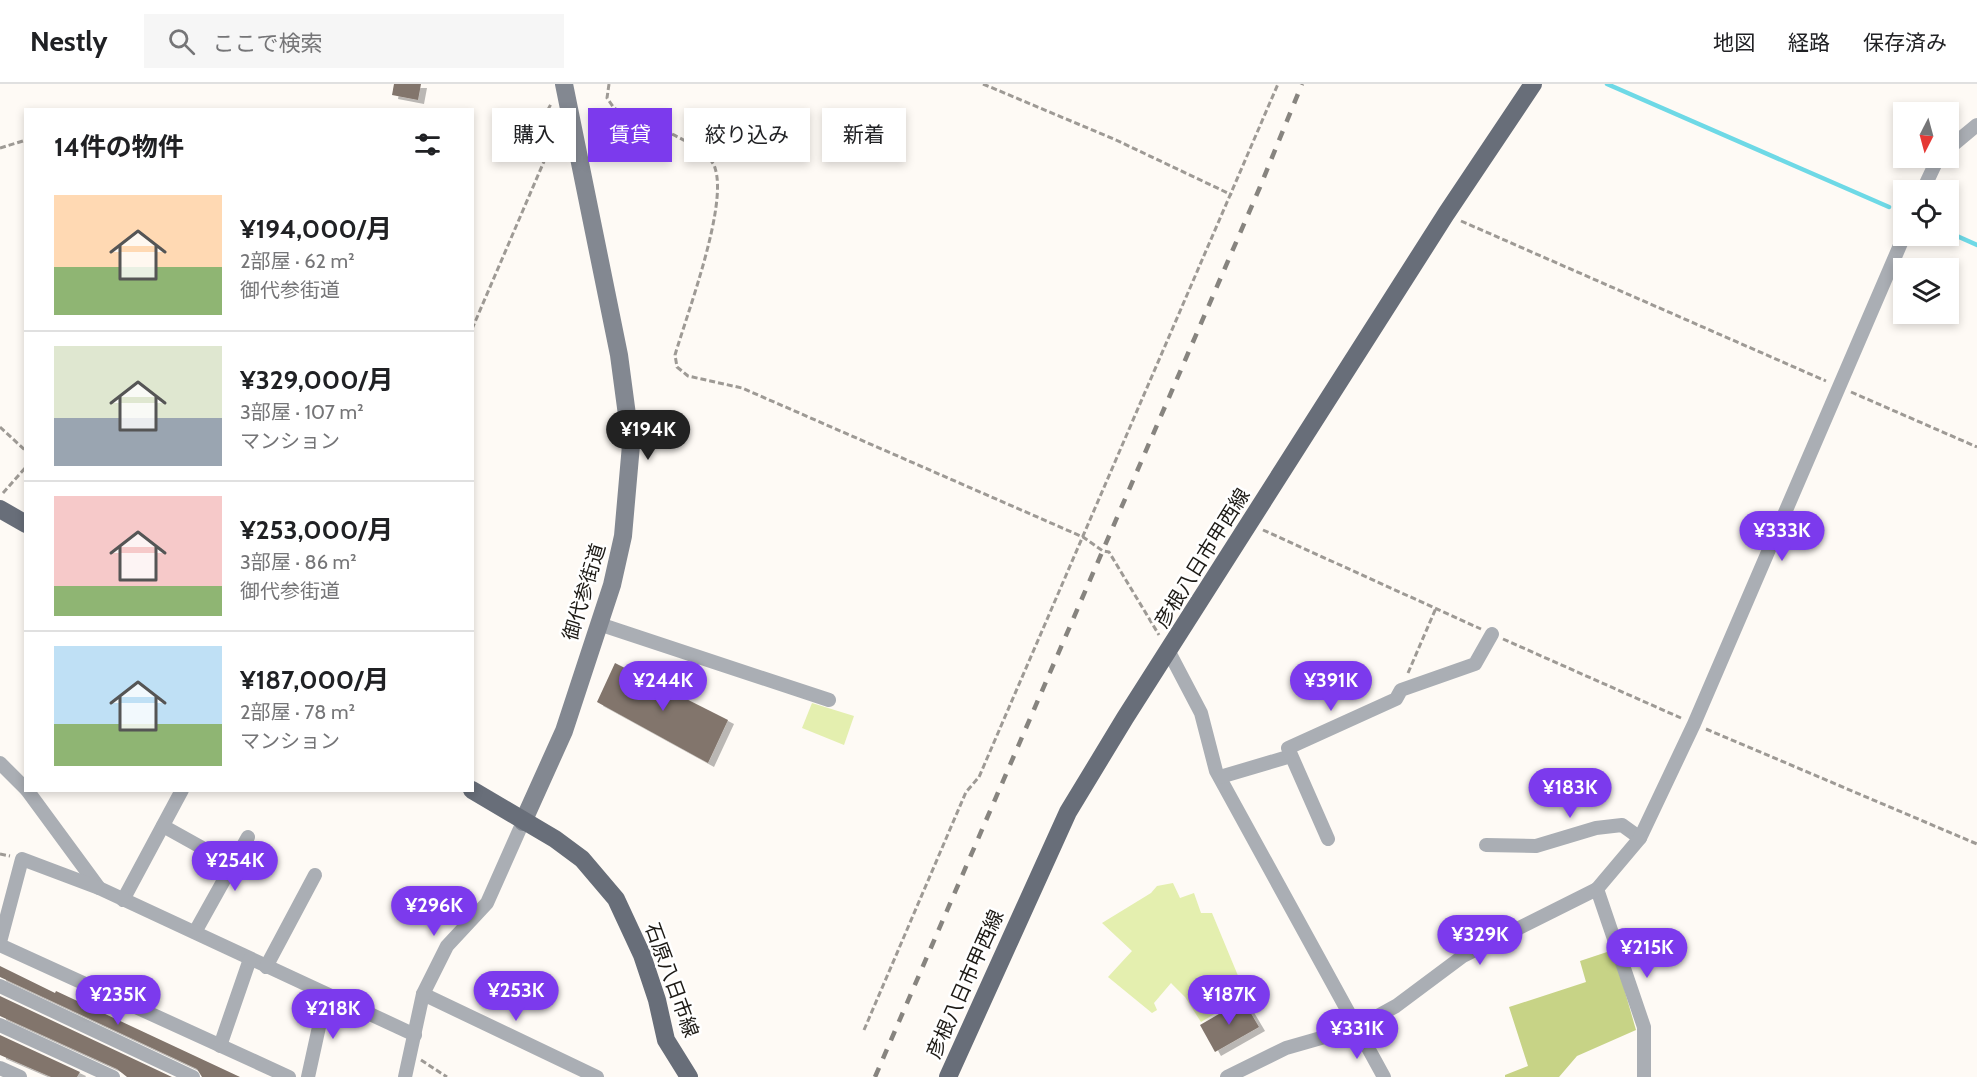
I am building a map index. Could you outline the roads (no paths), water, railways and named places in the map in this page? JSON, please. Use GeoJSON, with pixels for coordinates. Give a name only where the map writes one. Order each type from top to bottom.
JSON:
{"type":"FeatureCollection","features":[{"type":"Feature","properties":{"kind":"main road","name":"彦根八日市甲西線"},"geometry":{"type":"LineString","coordinates":[[948,1077],[1068,812],[1125,717],[1169,652],[1446,214],[1533,84]]}},
{"type":"Feature","properties":{"kind":"main road"},"geometry":{"type":"LineString","coordinates":[[0,509],[24,523]]}},
{"type":"Feature","properties":{"kind":"main road","name":"石原八日市線"},"geometry":{"type":"LineString","coordinates":[[474,791],[555,839],[582,859],[616,899],[642,955],[657,1000],[666,1040],[689,1077]]}},
{"type":"Feature","properties":{"kind":"street","name":"御代参街道"},"geometry":{"type":"LineString","coordinates":[[405,1077],[423,994],[447,946],[487,903],[564,731],[612,585],[623,537],[631,445],[619,355],[560,91]]}},
{"type":"Feature","properties":{"kind":"street"},"geometry":{"type":"LineString","coordinates":[[1959,140],[1977,125]]}},
{"type":"Feature","properties":{"kind":"street"},"geometry":{"type":"LineString","coordinates":[[1227,1077],[1286,1048],[1356,1028],[1396,1006],[1463,956],[1597,889],[1640,838],[1694,724],[1900,246]]}},
{"type":"Feature","properties":{"kind":"street"},"geometry":{"type":"LineString","coordinates":[[599,624],[829,700]]}},
{"type":"Feature","properties":{"kind":"street"},"geometry":{"type":"LineString","coordinates":[[1328,839],[1288,748],[1396,699],[1401,690],[1475,664],[1492,634]]}},
{"type":"Feature","properties":{"kind":"street"},"geometry":{"type":"LineString","coordinates":[[1169,652],[1201,713],[1220,777],[1384,1077]]}},
{"type":"Feature","properties":{"kind":"street"},"geometry":{"type":"LineString","coordinates":[[1220,777],[1291,756]]}},
{"type":"Feature","properties":{"kind":"street"},"geometry":{"type":"LineString","coordinates":[[0,763],[24,786]]}},
{"type":"Feature","properties":{"kind":"street"},"geometry":{"type":"LineString","coordinates":[[29,792],[99,888]]}},
{"type":"Feature","properties":{"kind":"street"},"geometry":{"type":"LineString","coordinates":[[123,900],[181,792]]}},
{"type":"Feature","properties":{"kind":"street"},"geometry":{"type":"LineString","coordinates":[[1486,845],[1536,846],[1596,828],[1622,825],[1640,838]]}},
{"type":"Feature","properties":{"kind":"street"},"geometry":{"type":"LineString","coordinates":[[163,826],[232,865]]}},
{"type":"Feature","properties":{"kind":"street"},"geometry":{"type":"LineString","coordinates":[[195,932],[248,837]]}},
{"type":"Feature","properties":{"kind":"street"},"geometry":{"type":"LineString","coordinates":[[289,1077],[0,944],[22,859],[99,888],[415,1035]]}},
{"type":"Feature","properties":{"kind":"street"},"geometry":{"type":"LineString","coordinates":[[266,967],[315,875]]}},
{"type":"Feature","properties":{"kind":"street"},"geometry":{"type":"LineString","coordinates":[[1597,889],[1644,1027],[1644,1077]]}},
{"type":"Feature","properties":{"kind":"street"},"geometry":{"type":"LineString","coordinates":[[220,1046],[250,959]]}},
{"type":"Feature","properties":{"kind":"street"},"geometry":{"type":"LineString","coordinates":[[0,986],[193,1077]]}},
{"type":"Feature","properties":{"kind":"street"},"geometry":{"type":"LineString","coordinates":[[423,994],[597,1077]]}},
{"type":"Feature","properties":{"kind":"street"},"geometry":{"type":"LineString","coordinates":[[308,1077],[326,995]]}},
{"type":"Feature","properties":{"kind":"street"},"geometry":{"type":"LineString","coordinates":[[0,1025],[113,1077]]}},
{"type":"Feature","properties":{"kind":"street"},"geometry":{"type":"LineString","coordinates":[[0,1068],[20,1077]]}},
{"type":"Feature","properties":{"kind":"waterway"},"geometry":{"type":"LineString","coordinates":[[1607,84],[1889,207]]}},
{"type":"Feature","properties":{"kind":"waterway"},"geometry":{"type":"LineString","coordinates":[[1959,237],[1977,245]]}},
{"type":"Feature","properties":{"kind":"railway"},"geometry":{"type":"LineString","coordinates":[[875,1077],[1260,187],[1302,84]]}}]}
